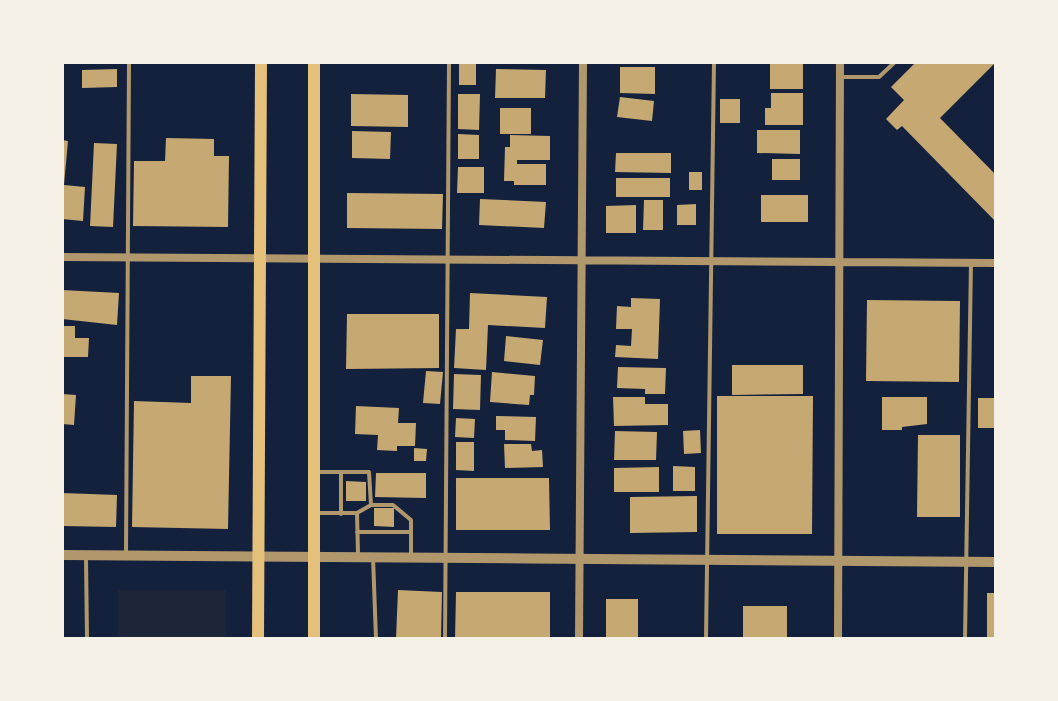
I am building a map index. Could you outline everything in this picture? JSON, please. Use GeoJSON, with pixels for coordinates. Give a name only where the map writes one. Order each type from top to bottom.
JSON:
{"type":"FeatureCollection","features":[{"type":"Feature","properties":{"kind":"main road"},"geometry":{"type":"LineString","coordinates":[[258,639],[261,62]]}},
{"type":"Feature","properties":{"kind":"main road"},"geometry":{"type":"LineString","coordinates":[[314,62],[314,639]]}},
{"type":"Feature","properties":{"kind":"street"},"geometry":{"type":"LineString","coordinates":[[579,639],[583,62]]}},
{"type":"Feature","properties":{"kind":"street"},"geometry":{"type":"LineString","coordinates":[[838,639],[840,62]]}},
{"type":"Feature","properties":{"kind":"street"},"geometry":{"type":"LineString","coordinates":[[62,257],[996,263]]}},
{"type":"Feature","properties":{"kind":"street"},"geometry":{"type":"LineString","coordinates":[[62,555],[996,562]]}},
{"type":"Feature","properties":{"kind":"lane"},"geometry":{"type":"LineString","coordinates":[[126,556],[129,62]]}},
{"type":"Feature","properties":{"kind":"lane"},"geometry":{"type":"LineString","coordinates":[[445,639],[449,62]]}},
{"type":"Feature","properties":{"kind":"lane"},"geometry":{"type":"LineString","coordinates":[[706,639],[714,62]]}},
{"type":"Feature","properties":{"kind":"lane"},"geometry":{"type":"LineString","coordinates":[[840,77],[879,77],[895,62]]}},
{"type":"Feature","properties":{"kind":"lane"},"geometry":{"type":"LineString","coordinates":[[965,639],[971,262]]}},
{"type":"Feature","properties":{"kind":"lane"},"geometry":{"type":"LineString","coordinates":[[341,471],[341,514]]}},
{"type":"Feature","properties":{"kind":"lane"},"geometry":{"type":"LineString","coordinates":[[315,472],[369,472],[371,505]]}},
{"type":"Feature","properties":{"kind":"lane"},"geometry":{"type":"LineString","coordinates":[[314,513],[357,513],[371,505],[393,505],[411,520],[411,558]]}},
{"type":"Feature","properties":{"kind":"lane"},"geometry":{"type":"LineString","coordinates":[[357,513],[358,557]]}},
{"type":"Feature","properties":{"kind":"lane"},"geometry":{"type":"LineString","coordinates":[[357,532],[411,532]]}},
{"type":"Feature","properties":{"kind":"lane"},"geometry":{"type":"LineString","coordinates":[[86,555],[87,639]]}},
{"type":"Feature","properties":{"kind":"lane"},"geometry":{"type":"LineString","coordinates":[[373,557],[376,639]]}},
{"type":"Feature","properties":{"kind":"shaded area"},"geometry":{"type":"Polygon","coordinates":[[[118,590],[226,590],[226,639],[118,639],[118,590]]]}},
{"type":"Feature","properties":{"kind":"building"},"geometry":{"type":"Polygon","coordinates":[[[459,62],[476,62],[476,85],[459,85],[459,62]]]}},
{"type":"Feature","properties":{"kind":"building"},"geometry":{"type":"Polygon","coordinates":[[[916,62],[996,62],[940,118],[996,175],[996,222],[902,126],[897,130],[886,119],[904,100],[891,87],[916,62]]]}},
{"type":"Feature","properties":{"kind":"building"},"geometry":{"type":"Polygon","coordinates":[[[770,64],[803,64],[803,89],[770,89],[770,64]]]}},
{"type":"Feature","properties":{"kind":"building"},"geometry":{"type":"Polygon","coordinates":[[[620,67],[655,67],[655,94],[620,93],[620,67]]]}},
{"type":"Feature","properties":{"kind":"building"},"geometry":{"type":"Polygon","coordinates":[[[117,69],[117,87],[82,88],[82,70],[117,69]]]}},
{"type":"Feature","properties":{"kind":"building"},"geometry":{"type":"Polygon","coordinates":[[[496,69],[546,70],[545,98],[495,98],[496,69]]]}},
{"type":"Feature","properties":{"kind":"building"},"geometry":{"type":"Polygon","coordinates":[[[771,93],[803,93],[803,125],[765,125],[765,108],[771,108],[771,93]]]}},
{"type":"Feature","properties":{"kind":"building"},"geometry":{"type":"Polygon","coordinates":[[[351,94],[408,95],[408,127],[351,126],[351,94]]]}},
{"type":"Feature","properties":{"kind":"building"},"geometry":{"type":"Polygon","coordinates":[[[458,94],[480,94],[479,130],[458,129],[458,94]]]}},
{"type":"Feature","properties":{"kind":"building"},"geometry":{"type":"Polygon","coordinates":[[[620,97],[654,101],[652,121],[617,117],[620,97]]]}},
{"type":"Feature","properties":{"kind":"building"},"geometry":{"type":"Polygon","coordinates":[[[720,99],[740,99],[740,123],[720,123],[720,99]]]}},
{"type":"Feature","properties":{"kind":"building"},"geometry":{"type":"Polygon","coordinates":[[[500,108],[531,108],[531,134],[500,134],[500,108]]]}},
{"type":"Feature","properties":{"kind":"building"},"geometry":{"type":"Polygon","coordinates":[[[757,130],[800,130],[800,154],[757,153],[757,130]]]}},
{"type":"Feature","properties":{"kind":"building"},"geometry":{"type":"Polygon","coordinates":[[[352,131],[391,132],[390,159],[352,158],[352,131]]]}},
{"type":"Feature","properties":{"kind":"building"},"geometry":{"type":"Polygon","coordinates":[[[458,134],[479,135],[479,159],[458,159],[458,134]]]}},
{"type":"Feature","properties":{"kind":"building"},"geometry":{"type":"Polygon","coordinates":[[[510,135],[550,136],[550,160],[517,160],[517,164],[546,164],[546,185],[514,185],[514,181],[504,181],[505,147],[510,147],[510,135]]]}},
{"type":"Feature","properties":{"kind":"building"},"geometry":{"type":"Polygon","coordinates":[[[166,138],[214,139],[214,156],[229,156],[228,227],[133,226],[134,161],[165,161],[166,138]]]}},
{"type":"Feature","properties":{"kind":"building"},"geometry":{"type":"Polygon","coordinates":[[[62,140],[68,141],[64,185],[85,187],[83,221],[62,219],[62,140]]]}},
{"type":"Feature","properties":{"kind":"building"},"geometry":{"type":"Polygon","coordinates":[[[94,143],[117,144],[113,227],[90,226],[94,143]]]}},
{"type":"Feature","properties":{"kind":"building"},"geometry":{"type":"Polygon","coordinates":[[[616,153],[671,153],[671,173],[615,172],[616,153]]]}},
{"type":"Feature","properties":{"kind":"building"},"geometry":{"type":"Polygon","coordinates":[[[772,159],[800,159],[800,180],[772,180],[772,159]]]}},
{"type":"Feature","properties":{"kind":"building"},"geometry":{"type":"Polygon","coordinates":[[[458,167],[484,167],[484,193],[457,193],[458,167]]]}},
{"type":"Feature","properties":{"kind":"building"},"geometry":{"type":"Polygon","coordinates":[[[689,172],[702,172],[702,190],[689,190],[689,172]]]}},
{"type":"Feature","properties":{"kind":"building"},"geometry":{"type":"Polygon","coordinates":[[[616,178],[670,178],[670,197],[616,197],[616,178]]]}},
{"type":"Feature","properties":{"kind":"building"},"geometry":{"type":"Polygon","coordinates":[[[347,193],[443,194],[442,229],[347,228],[347,193]]]}},
{"type":"Feature","properties":{"kind":"building"},"geometry":{"type":"Polygon","coordinates":[[[761,195],[808,195],[808,222],[761,222],[761,195]]]}},
{"type":"Feature","properties":{"kind":"building"},"geometry":{"type":"Polygon","coordinates":[[[480,199],[546,202],[544,228],[479,225],[480,199]]]}},
{"type":"Feature","properties":{"kind":"building"},"geometry":{"type":"Polygon","coordinates":[[[644,200],[663,200],[663,230],[643,230],[644,200]]]}},
{"type":"Feature","properties":{"kind":"building"},"geometry":{"type":"Polygon","coordinates":[[[696,204],[696,225],[677,225],[677,205],[696,204]]]}},
{"type":"Feature","properties":{"kind":"building"},"geometry":{"type":"Polygon","coordinates":[[[636,205],[636,233],[606,233],[606,206],[636,205]]]}},
{"type":"Feature","properties":{"kind":"building"},"geometry":{"type":"Polygon","coordinates":[[[62,290],[119,293],[117,325],[62,319],[62,290]]]}},
{"type":"Feature","properties":{"kind":"building"},"geometry":{"type":"Polygon","coordinates":[[[470,293],[547,297],[545,328],[488,325],[486,370],[454,368],[456,329],[469,329],[470,293]]]}},
{"type":"Feature","properties":{"kind":"building"},"geometry":{"type":"Polygon","coordinates":[[[631,298],[660,299],[658,359],[615,357],[616,345],[631,346],[632,329],[616,329],[617,306],[631,307],[631,298]]]}},
{"type":"Feature","properties":{"kind":"building"},"geometry":{"type":"Polygon","coordinates":[[[867,300],[960,301],[959,382],[866,381],[867,300]]]}},
{"type":"Feature","properties":{"kind":"building"},"geometry":{"type":"Polygon","coordinates":[[[347,314],[439,314],[439,368],[346,369],[347,314]]]}},
{"type":"Feature","properties":{"kind":"building"},"geometry":{"type":"Polygon","coordinates":[[[62,326],[75,326],[75,338],[89,338],[88,357],[62,357],[62,326]]]}},
{"type":"Feature","properties":{"kind":"building"},"geometry":{"type":"Polygon","coordinates":[[[506,336],[543,340],[540,365],[504,361],[506,336]]]}},
{"type":"Feature","properties":{"kind":"building"},"geometry":{"type":"Polygon","coordinates":[[[732,365],[803,365],[803,394],[732,395],[732,365]]]}},
{"type":"Feature","properties":{"kind":"building"},"geometry":{"type":"Polygon","coordinates":[[[618,367],[666,368],[665,394],[645,394],[645,389],[617,388],[618,367]]]}},
{"type":"Feature","properties":{"kind":"building"},"geometry":{"type":"Polygon","coordinates":[[[426,371],[443,372],[440,404],[423,403],[426,371]]]}},
{"type":"Feature","properties":{"kind":"building"},"geometry":{"type":"Polygon","coordinates":[[[492,372],[535,376],[534,395],[530,395],[529,405],[490,402],[492,372]]]}},
{"type":"Feature","properties":{"kind":"building"},"geometry":{"type":"Polygon","coordinates":[[[454,374],[481,375],[480,410],[453,409],[454,374]]]}},
{"type":"Feature","properties":{"kind":"building"},"geometry":{"type":"Polygon","coordinates":[[[191,376],[231,376],[228,529],[132,527],[134,401],[191,403],[191,376]]]}},
{"type":"Feature","properties":{"kind":"building"},"geometry":{"type":"Polygon","coordinates":[[[62,394],[76,395],[74,425],[62,424],[62,394]]]}},
{"type":"Feature","properties":{"kind":"building"},"geometry":{"type":"Polygon","coordinates":[[[717,396],[813,396],[812,534],[717,534],[717,396]]]}},
{"type":"Feature","properties":{"kind":"building"},"geometry":{"type":"Polygon","coordinates":[[[613,397],[645,397],[645,404],[668,404],[668,425],[614,426],[613,397]]]}},
{"type":"Feature","properties":{"kind":"building"},"geometry":{"type":"Polygon","coordinates":[[[882,397],[927,397],[927,424],[902,427],[902,430],[882,430],[882,397]]]}},
{"type":"Feature","properties":{"kind":"building"},"geometry":{"type":"Polygon","coordinates":[[[978,398],[996,398],[996,428],[978,428],[978,398]]]}},
{"type":"Feature","properties":{"kind":"building"},"geometry":{"type":"Polygon","coordinates":[[[356,406],[399,408],[398,423],[416,423],[415,446],[397,446],[397,451],[377,450],[378,435],[355,434],[356,406]]]}},
{"type":"Feature","properties":{"kind":"building"},"geometry":{"type":"Polygon","coordinates":[[[496,416],[536,417],[535,441],[505,440],[505,430],[496,430],[496,416]]]}},
{"type":"Feature","properties":{"kind":"building"},"geometry":{"type":"Polygon","coordinates":[[[456,418],[475,419],[474,438],[455,437],[456,418]]]}},
{"type":"Feature","properties":{"kind":"building"},"geometry":{"type":"Polygon","coordinates":[[[700,430],[701,453],[684,454],[683,431],[700,430]]]}},
{"type":"Feature","properties":{"kind":"building"},"geometry":{"type":"Polygon","coordinates":[[[615,431],[657,432],[656,460],[614,460],[615,431]]]}},
{"type":"Feature","properties":{"kind":"building"},"geometry":{"type":"Polygon","coordinates":[[[918,435],[960,435],[960,517],[917,517],[918,435]]]}},
{"type":"Feature","properties":{"kind":"building"},"geometry":{"type":"Polygon","coordinates":[[[456,442],[474,442],[474,471],[456,470],[456,442]]]}},
{"type":"Feature","properties":{"kind":"building"},"geometry":{"type":"Polygon","coordinates":[[[504,444],[531,444],[532,451],[542,450],[543,467],[505,468],[504,444]]]}},
{"type":"Feature","properties":{"kind":"building"},"geometry":{"type":"Polygon","coordinates":[[[414,448],[427,449],[426,461],[414,461],[414,448]]]}},
{"type":"Feature","properties":{"kind":"building"},"geometry":{"type":"Polygon","coordinates":[[[673,466],[695,467],[695,491],[673,491],[673,466]]]}},
{"type":"Feature","properties":{"kind":"building"},"geometry":{"type":"Polygon","coordinates":[[[659,467],[659,492],[614,492],[614,468],[659,467]]]}},
{"type":"Feature","properties":{"kind":"building"},"geometry":{"type":"Polygon","coordinates":[[[376,473],[426,473],[426,498],[375,497],[376,473]]]}},
{"type":"Feature","properties":{"kind":"building"},"geometry":{"type":"Polygon","coordinates":[[[456,478],[549,478],[550,530],[456,530],[456,478]]]}},
{"type":"Feature","properties":{"kind":"building"},"geometry":{"type":"Polygon","coordinates":[[[346,481],[366,482],[366,501],[346,501],[346,481]]]}},
{"type":"Feature","properties":{"kind":"building"},"geometry":{"type":"Polygon","coordinates":[[[62,493],[117,495],[116,527],[62,526],[62,493]]]}},
{"type":"Feature","properties":{"kind":"building"},"geometry":{"type":"Polygon","coordinates":[[[697,496],[697,532],[630,533],[630,497],[697,496]]]}},
{"type":"Feature","properties":{"kind":"building"},"geometry":{"type":"Polygon","coordinates":[[[374,508],[394,508],[394,527],[374,526],[374,508]]]}},
{"type":"Feature","properties":{"kind":"building"},"geometry":{"type":"Polygon","coordinates":[[[398,590],[442,592],[441,639],[396,639],[398,590]]]}},
{"type":"Feature","properties":{"kind":"building"},"geometry":{"type":"Polygon","coordinates":[[[456,592],[550,592],[550,639],[455,639],[456,592]]]}},
{"type":"Feature","properties":{"kind":"building"},"geometry":{"type":"Polygon","coordinates":[[[987,593],[996,593],[996,639],[987,639],[987,593]]]}},
{"type":"Feature","properties":{"kind":"building"},"geometry":{"type":"Polygon","coordinates":[[[606,599],[638,599],[638,639],[606,639],[606,599]]]}},
{"type":"Feature","properties":{"kind":"building"},"geometry":{"type":"Polygon","coordinates":[[[743,606],[787,606],[787,637],[743,637],[743,606]]]}}]}
